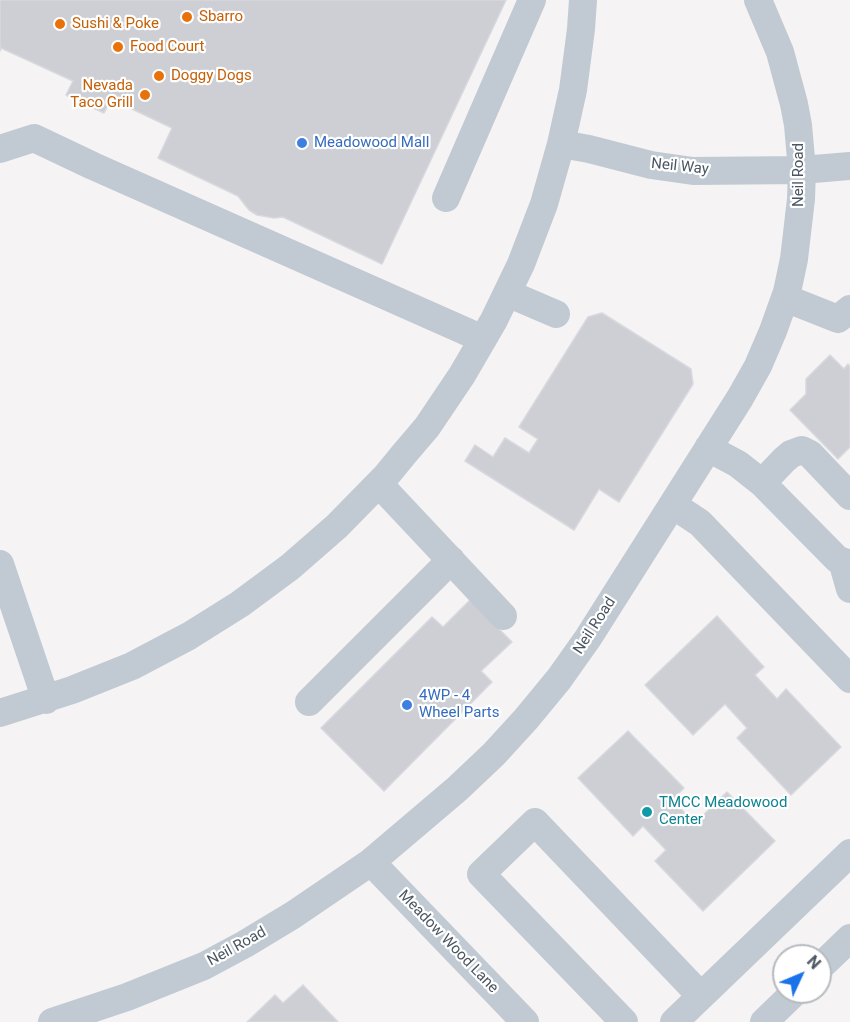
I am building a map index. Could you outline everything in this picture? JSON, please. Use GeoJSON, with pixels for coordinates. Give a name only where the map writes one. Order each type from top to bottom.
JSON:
{"type":"FeatureCollection","features":[{"type":"Feature","properties":{"kind":"street"},"geometry":{"type":"LineString","coordinates":[[446,198],[532,0]]}},
{"type":"Feature","properties":{"kind":"street","name":"Neil Road"},"geometry":{"type":"LineString","coordinates":[[52,1022],[88,1017],[204,966],[293,915],[370,862],[457,789],[494,754],[559,680],[740,398],[758,366],[785,298],[794,259],[801,199],[802,170],[798,125],[790,85],[780,52],[758,0]]}},
{"type":"Feature","properties":{"kind":"street"},"geometry":{"type":"LineString","coordinates":[[0,713],[46,700],[132,666],[189,636],[240,604],[290,567],[337,526],[379,484],[427,427],[462,375],[494,320],[521,264],[544,204],[573,90],[581,29],[575,3]]}},
{"type":"Feature","properties":{"kind":"street"},"geometry":{"type":"LineString","coordinates":[[0,149],[34,138],[483,339]]}},
{"type":"Feature","properties":{"kind":"street","name":"Neil Way"},"geometry":{"type":"LineString","coordinates":[[561,144],[651,165],[693,171],[802,170],[850,166]]}},
{"type":"Feature","properties":{"kind":"street"},"geometry":{"type":"LineString","coordinates":[[507,293],[556,314]]}},
{"type":"Feature","properties":{"kind":"street"},"geometry":{"type":"LineString","coordinates":[[785,298],[846,320]]}},
{"type":"Feature","properties":{"kind":"street"},"geometry":{"type":"LineString","coordinates":[[708,448],[738,464],[762,483],[837,559],[846,562],[850,589]]}},
{"type":"Feature","properties":{"kind":"street"},"geometry":{"type":"LineString","coordinates":[[762,483],[791,454],[802,450],[810,454],[850,496]]}},
{"type":"Feature","properties":{"kind":"street"},"geometry":{"type":"LineString","coordinates":[[379,484],[503,616]]}},
{"type":"Feature","properties":{"kind":"street"},"geometry":{"type":"LineString","coordinates":[[672,505],[700,523],[850,679]]}},
{"type":"Feature","properties":{"kind":"street"},"geometry":{"type":"LineString","coordinates":[[309,702],[451,560]]}},
{"type":"Feature","properties":{"kind":"street"},"geometry":{"type":"LineString","coordinates":[[0,564],[46,700]]}},
{"type":"Feature","properties":{"kind":"street"},"geometry":{"type":"LineString","coordinates":[[624,1022],[481,874],[535,822],[701,996]]}},
{"type":"Feature","properties":{"kind":"street"},"geometry":{"type":"LineString","coordinates":[[674,1022],[850,853]]}},
{"type":"Feature","properties":{"kind":"street","name":"Meadow Wood Lane"},"geometry":{"type":"LineString","coordinates":[[370,862],[525,1022]]}},
{"type":"Feature","properties":{"kind":"street"},"geometry":{"type":"LineString","coordinates":[[832,955],[850,938]]}},
{"type":"Feature","properties":{"kind":"street"},"geometry":{"type":"LineString","coordinates":[[764,1022],[783,1004]]}},
{"type":"Feature","properties":{"kind":"building","name":"Meadowood Mall"},"geometry":{"type":"Polygon","coordinates":[[[0,0],[506,0],[382,264],[283,217],[257,215],[249,210],[238,196],[158,158],[172,128],[111,99],[104,113],[66,95],[73,81],[1,48],[0,51],[0,0]]]}},
{"type":"Feature","properties":{"kind":"building"},"geometry":{"type":"Polygon","coordinates":[[[602,313],[691,369],[693,384],[619,502],[599,489],[574,530],[465,461],[475,445],[493,457],[505,438],[529,453],[538,439],[519,427],[588,317],[602,313]]]}},
{"type":"Feature","properties":{"kind":"building"},"geometry":{"type":"Polygon","coordinates":[[[830,355],[844,369],[848,364],[850,367],[850,447],[838,459],[790,410],[806,394],[806,379],[830,355]]]}},
{"type":"Feature","properties":{"kind":"building","name":"4WP - 4 Wheel Parts"},"geometry":{"type":"Polygon","coordinates":[[[470,600],[512,642],[481,671],[492,682],[384,791],[321,728],[432,617],[443,627],[470,600]]]}},
{"type":"Feature","properties":{"kind":"building"},"geometry":{"type":"Polygon","coordinates":[[[717,616],[764,667],[755,675],[777,699],[786,689],[841,747],[791,795],[737,738],[747,728],[725,704],[693,735],[645,685],[717,616]]]}},
{"type":"Feature","properties":{"kind":"building","name":"TMCC Meadowood Center"},"geometry":{"type":"Polygon","coordinates":[[[628,731],[684,788],[672,800],[695,823],[727,792],[775,841],[703,911],[655,861],[666,850],[643,826],[633,836],[578,778],[628,731]]]}},
{"type":"Feature","properties":{"kind":"building"},"geometry":{"type":"Polygon","coordinates":[[[303,985],[338,1022],[247,1022],[275,995],[283,1003],[303,985]]]}},
{"type":"Feature","properties":{"kind":"place","name":"Sbarro"},"geometry":{"type":"Point","coordinates":[187,17]}},
{"type":"Feature","properties":{"kind":"place","name":"Sushi & Poke"},"geometry":{"type":"Point","coordinates":[60,24]}},
{"type":"Feature","properties":{"kind":"place","name":"Food Court"},"geometry":{"type":"Point","coordinates":[118,47]}},
{"type":"Feature","properties":{"kind":"place","name":"Doggy Dogs"},"geometry":{"type":"Point","coordinates":[159,76]}},
{"type":"Feature","properties":{"kind":"place","name":"Nevada Taco Grill"},"geometry":{"type":"Point","coordinates":[145,95]}},
{"type":"Feature","properties":{"kind":"place","name":"Meadowood Mall"},"geometry":{"type":"Point","coordinates":[302,143]}},
{"type":"Feature","properties":{"kind":"place","name":"4WP - 4 Wheel Parts"},"geometry":{"type":"Point","coordinates":[407,705]}},
{"type":"Feature","properties":{"kind":"place","name":"TMCC Meadowood Center"},"geometry":{"type":"Point","coordinates":[647,812]}}]}
